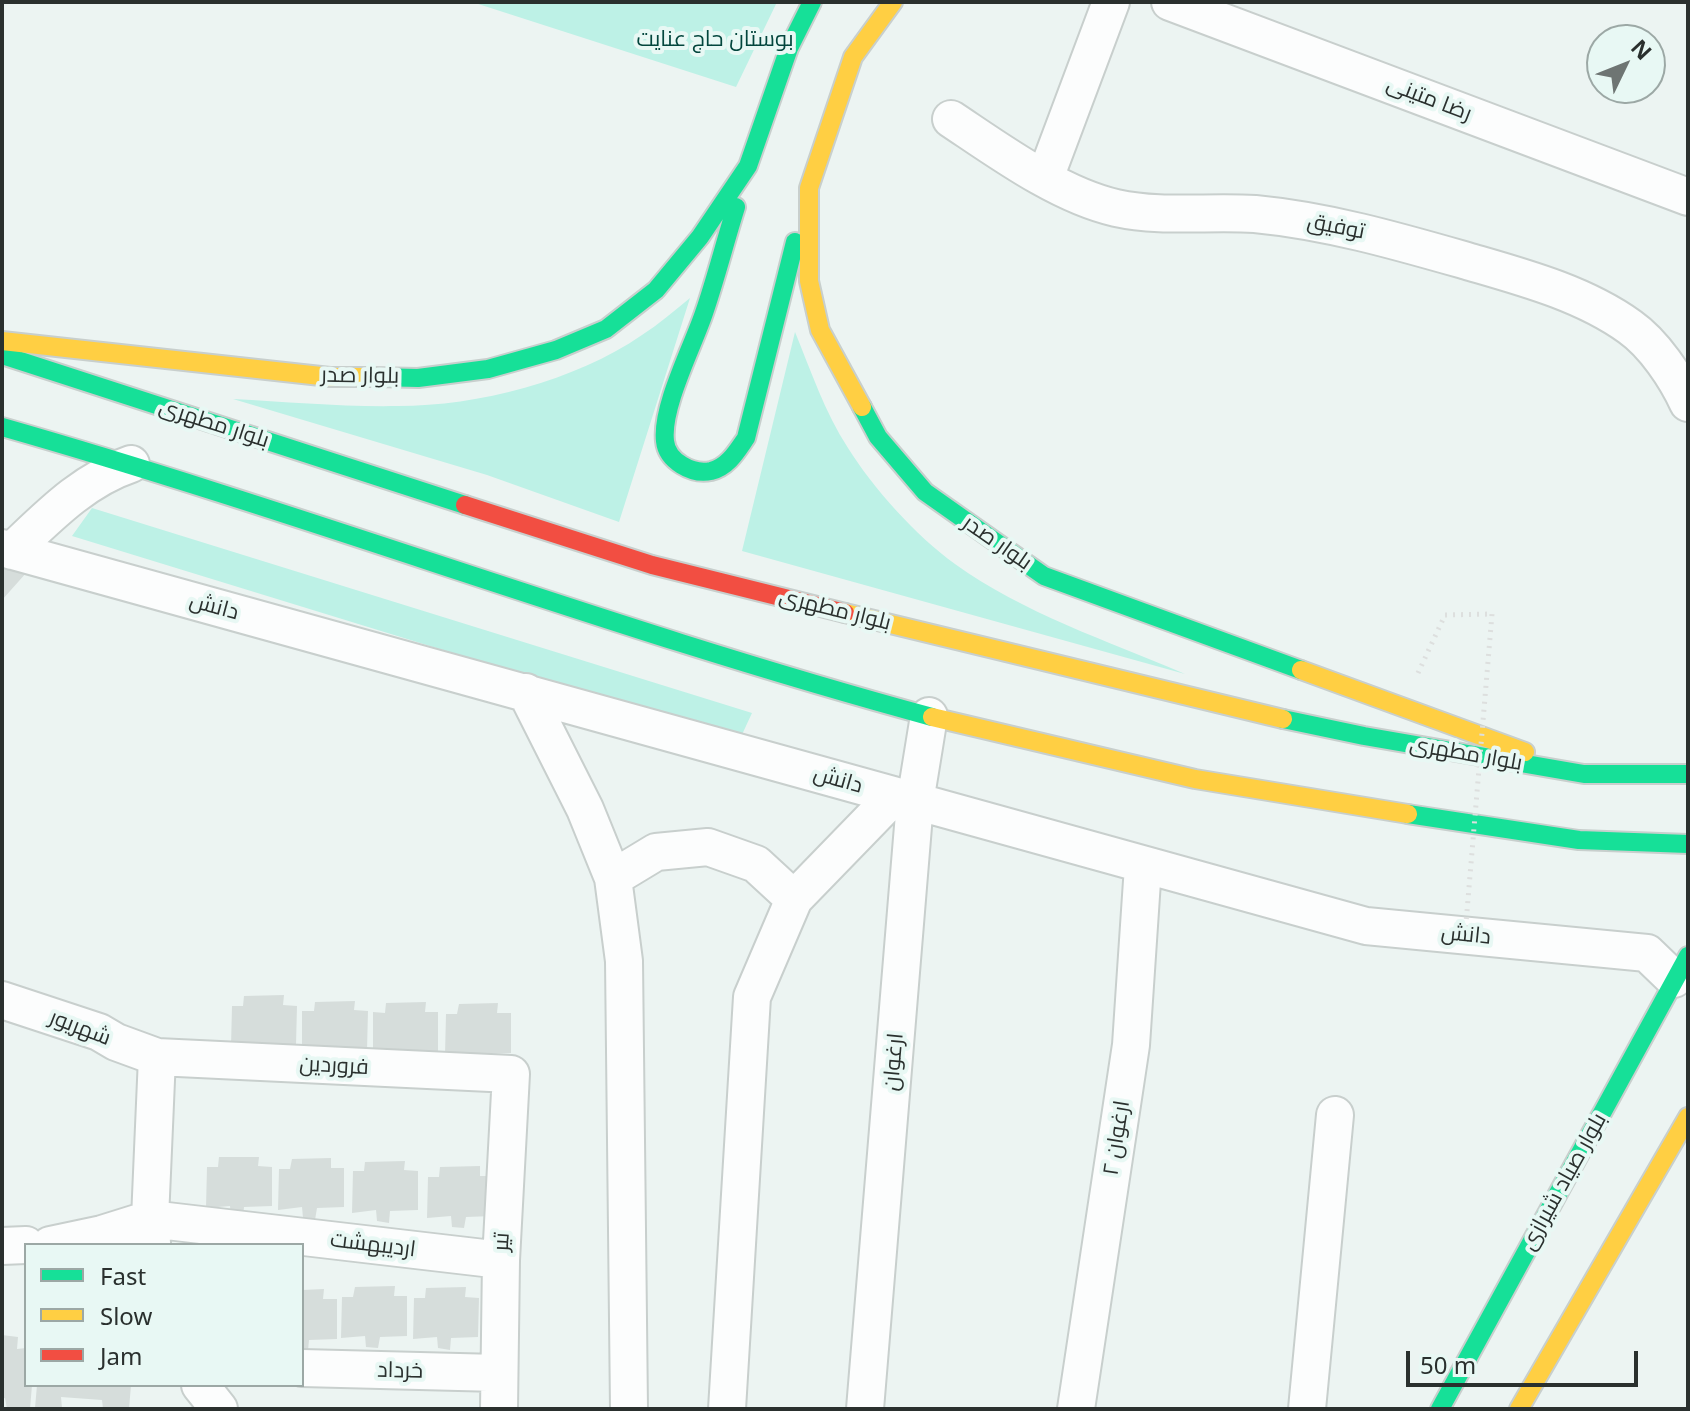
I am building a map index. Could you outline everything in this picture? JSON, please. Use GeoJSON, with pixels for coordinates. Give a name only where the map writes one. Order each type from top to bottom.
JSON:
{"type":"FeatureCollection","features":[{"type":"Feature","properties":{"kind":"main road","name":"بلوار صدر"},"geometry":{"type":"LineString","coordinates":[[2,341],[330,377],[418,378],[488,369],[556,350],[606,329],[656,290],[700,237],[748,166],[789,48],[812,2]]}},
{"type":"Feature","properties":{"kind":"main road","name":"بلوار صدر"},"geometry":{"type":"LineString","coordinates":[[893,2],[853,57],[809,188],[809,281],[820,330],[878,437],[925,492],[1044,576],[1584,774]]}},
{"type":"Feature","properties":{"kind":"main road"},"geometry":{"type":"LineString","coordinates":[[748,166],[703,314],[665,423],[665,444],[679,465],[696,472],[712,471],[730,462],[746,438],[809,188]]}},
{"type":"Feature","properties":{"kind":"main road","name":"بلوار مطهری"},"geometry":{"type":"LineString","coordinates":[[2,355],[652,565],[1215,704],[1364,736],[1584,774],[1688,774]]}},
{"type":"Feature","properties":{"kind":"main road"},"geometry":{"type":"LineString","coordinates":[[2,427],[131,464],[633,628],[929,716],[1195,779],[1579,840],[1680,844],[1688,860]]}},
{"type":"Feature","properties":{"kind":"main road","name":"بلوار صیاد شیرازی"},"geometry":{"type":"LineString","coordinates":[[1440,1409],[1681,967]]}},
{"type":"Feature","properties":{"kind":"main road"},"geometry":{"type":"LineString","coordinates":[[1519,1409],[1679,1148],[1688,1117]]}},
{"type":"Feature","properties":{"kind":"street"},"geometry":{"type":"LineString","coordinates":[[1045,178],[1111,2]]}},
{"type":"Feature","properties":{"kind":"street","name":"رضا متینی"},"geometry":{"type":"LineString","coordinates":[[1170,2],[1235,13],[1688,197]]}},
{"type":"Feature","properties":{"kind":"street","name":"توفیق"},"geometry":{"type":"LineString","coordinates":[[951,119],[1045,178],[1114,208],[1144,212],[1255,214],[1346,228],[1545,286],[1599,309],[1631,327],[1656,354],[1688,403]]}},
{"type":"Feature","properties":{"kind":"street"},"geometry":{"type":"LineString","coordinates":[[7,550],[83,488],[131,464]]}},
{"type":"Feature","properties":{"kind":"street","name":"دانش"},"geometry":{"type":"LineString","coordinates":[[7,550],[1366,926],[1647,953],[1681,967]]}},
{"type":"Feature","properties":{"kind":"street"},"geometry":{"type":"LineString","coordinates":[[526,692],[585,809],[613,878],[624,961],[629,1409]]}},
{"type":"Feature","properties":{"kind":"street","name":"ارغوان"},"geometry":{"type":"LineString","coordinates":[[865,1409],[905,799],[929,716]]}},
{"type":"Feature","properties":{"kind":"street"},"geometry":{"type":"LineString","coordinates":[[727,1409],[752,997],[794,899],[905,799]]}},
{"type":"Feature","properties":{"kind":"street"},"geometry":{"type":"LineString","coordinates":[[613,878],[656,852],[708,847],[756,864],[794,899]]}},
{"type":"Feature","properties":{"kind":"street","name":"ارغوان ۲"},"geometry":{"type":"LineString","coordinates":[[1076,1409],[1131,1045],[1143,866]]}},
{"type":"Feature","properties":{"kind":"street","name":"شهریور"},"geometry":{"type":"LineString","coordinates":[[2,1000],[99,1032],[116,1042],[157,1057]]}},
{"type":"Feature","properties":{"kind":"street"},"geometry":{"type":"LineString","coordinates":[[59,1243],[102,1234],[151,1232],[157,1057]]}},
{"type":"Feature","properties":{"kind":"street","name":"فروردین"},"geometry":{"type":"LineString","coordinates":[[157,1057],[511,1074]]}},
{"type":"Feature","properties":{"kind":"street","name":"تیر"},"geometry":{"type":"LineString","coordinates":[[499,1409],[501,1260],[511,1074]]}},
{"type":"Feature","properties":{"kind":"street"},"geometry":{"type":"LineString","coordinates":[[1307,1409],[1335,1115]]}},
{"type":"Feature","properties":{"kind":"street","name":"اردیبهشت"},"geometry":{"type":"LineString","coordinates":[[151,1232],[288,1243]]}},
{"type":"Feature","properties":{"kind":"street","name":"اردیبهشت"},"geometry":{"type":"LineString","coordinates":[[304,1244],[501,1260]]}},
{"type":"Feature","properties":{"kind":"street"},"geometry":{"type":"LineString","coordinates":[[2,1246],[24,1245]]}},
{"type":"Feature","properties":{"kind":"street","name":"خرداد"},"geometry":{"type":"LineString","coordinates":[[304,1368],[498,1373]]}},
{"type":"Feature","properties":{"kind":"street"},"geometry":{"type":"LineString","coordinates":[[202,1387],[219,1409]]}},
{"type":"Feature","properties":{"kind":"path"},"geometry":{"type":"LineString","coordinates":[[1402,707],[1445,615],[1492,614],[1465,935]]}},
{"type":"Feature","properties":{"kind":"green space","name":"بوستان حاج عنایت"},"geometry":{"type":"Polygon","coordinates":[[[472,2],[777,2],[736,87],[472,2]]]}},
{"type":"Feature","properties":{"kind":"green space"},"geometry":{"type":"Polygon","coordinates":[[[690,298],[619,522],[487,475],[233,399],[398,406],[493,396],[587,366],[642,335],[690,298]]]}},
{"type":"Feature","properties":{"kind":"green space"},"geometry":{"type":"Polygon","coordinates":[[[795,332],[825,406],[848,448],[883,495],[925,540],[981,581],[1037,612],[1185,674],[742,551],[795,332]]]}},
{"type":"Feature","properties":{"kind":"green space"},"geometry":{"type":"Polygon","coordinates":[[[92,508],[752,713],[739,741],[72,536],[92,508]]]}},
{"type":"Feature","properties":{"kind":"building"},"geometry":{"type":"Polygon","coordinates":[[[2,563],[27,572],[2,600],[2,563]]]}},
{"type":"Feature","properties":{"kind":"building"},"geometry":{"type":"Polygon","coordinates":[[[284,995],[283,1005],[297,1006],[296,1045],[231,1047],[232,1006],[243,1006],[244,996],[284,995]]]}},
{"type":"Feature","properties":{"kind":"building"},"geometry":{"type":"Polygon","coordinates":[[[355,1001],[354,1010],[368,1011],[367,1050],[302,1053],[302,1011],[314,1011],[315,1002],[355,1001]]]}},
{"type":"Feature","properties":{"kind":"building"},"geometry":{"type":"Polygon","coordinates":[[[426,1002],[425,1012],[438,1012],[438,1052],[373,1054],[373,1012],[385,1013],[386,1003],[426,1002]]]}},
{"type":"Feature","properties":{"kind":"building"},"geometry":{"type":"Polygon","coordinates":[[[498,1003],[497,1013],[511,1013],[511,1053],[483,1054],[482,1065],[470,1064],[469,1053],[445,1055],[446,1014],[457,1014],[459,1004],[498,1003]]]}},
{"type":"Feature","properties":{"kind":"building"},"geometry":{"type":"Polygon","coordinates":[[[219,1157],[259,1157],[258,1166],[272,1167],[272,1206],[244,1207],[243,1218],[231,1217],[230,1206],[206,1208],[207,1167],[218,1167],[219,1157]]]}},
{"type":"Feature","properties":{"kind":"building"},"geometry":{"type":"Polygon","coordinates":[[[331,1158],[331,1168],[344,1168],[344,1207],[317,1208],[315,1220],[303,1218],[302,1207],[278,1210],[279,1169],[290,1169],[292,1159],[331,1158]]]}},
{"type":"Feature","properties":{"kind":"building"},"geometry":{"type":"Polygon","coordinates":[[[405,1161],[404,1170],[418,1171],[418,1210],[390,1211],[389,1223],[377,1221],[376,1210],[352,1213],[353,1171],[364,1171],[365,1162],[405,1161]]]}},
{"type":"Feature","properties":{"kind":"building"},"geometry":{"type":"Polygon","coordinates":[[[480,1166],[480,1176],[493,1176],[493,1216],[466,1217],[464,1228],[452,1227],[451,1216],[427,1218],[428,1177],[439,1177],[440,1167],[480,1166]]]}},
{"type":"Feature","properties":{"kind":"building"},"geometry":{"type":"Polygon","coordinates":[[[395,1286],[394,1296],[407,1296],[407,1336],[380,1337],[378,1348],[366,1347],[365,1336],[341,1338],[342,1297],[353,1297],[355,1287],[395,1286]]]}},
{"type":"Feature","properties":{"kind":"building"},"geometry":{"type":"Polygon","coordinates":[[[466,1287],[465,1297],[479,1298],[478,1337],[451,1338],[450,1350],[438,1348],[437,1337],[413,1339],[414,1298],[425,1298],[426,1288],[466,1287]]]}},
{"type":"Feature","properties":{"kind":"building"},"geometry":{"type":"Polygon","coordinates":[[[324,1289],[323,1299],[337,1299],[337,1339],[309,1340],[308,1351],[304,1351],[304,1290],[324,1289]]]}},
{"type":"Feature","properties":{"kind":"building"},"geometry":{"type":"Polygon","coordinates":[[[2,1335],[18,1337],[17,1349],[24,1348],[24,1387],[32,1387],[30,1409],[7,1409],[5,1398],[2,1399],[2,1335]]]}},
{"type":"Feature","properties":{"kind":"building"},"geometry":{"type":"Polygon","coordinates":[[[37,1387],[131,1387],[129,1409],[103,1409],[102,1400],[61,1397],[62,1408],[35,1408],[37,1387]]]}},
{"type":"Feature","properties":{"kind":"traffic: fast"},"geometry":{"type":"LineString","coordinates":[[374,377],[418,378],[488,369],[556,350],[606,329],[656,290],[700,237],[748,166],[789,48],[812,2]]}},
{"type":"Feature","properties":{"kind":"traffic: fast"},"geometry":{"type":"LineString","coordinates":[[736,207],[665,427],[665,441],[670,455],[689,469],[704,472],[717,469],[732,458],[746,438],[795,242]]}},
{"type":"Feature","properties":{"kind":"traffic: fast"},"geometry":{"type":"LineString","coordinates":[[2,355],[465,505]]}},
{"type":"Feature","properties":{"kind":"traffic: fast"},"geometry":{"type":"LineString","coordinates":[[862,407],[878,437],[925,492],[1044,576],[1301,670]]}},
{"type":"Feature","properties":{"kind":"traffic: fast"},"geometry":{"type":"LineString","coordinates":[[2,427],[235,498],[698,648],[932,717]]}},
{"type":"Feature","properties":{"kind":"traffic: fast"},"geometry":{"type":"LineString","coordinates":[[1283,719],[1584,774],[1688,774]]}},
{"type":"Feature","properties":{"kind":"traffic: fast"},"geometry":{"type":"LineString","coordinates":[[1408,814],[1579,840],[1688,844]]}},
{"type":"Feature","properties":{"kind":"traffic: fast"},"geometry":{"type":"LineString","coordinates":[[1440,1409],[1688,956]]}},
{"type":"Feature","properties":{"kind":"traffic: slow"},"geometry":{"type":"LineString","coordinates":[[862,407],[820,330],[809,281],[809,188],[853,57],[893,2]]}},
{"type":"Feature","properties":{"kind":"traffic: slow"},"geometry":{"type":"LineString","coordinates":[[2,341],[330,377],[374,377]]}},
{"type":"Feature","properties":{"kind":"traffic: slow"},"geometry":{"type":"LineString","coordinates":[[845,613],[1283,719]]}},
{"type":"Feature","properties":{"kind":"traffic: slow"},"geometry":{"type":"LineString","coordinates":[[1301,670],[1525,752]]}},
{"type":"Feature","properties":{"kind":"traffic: slow"},"geometry":{"type":"LineString","coordinates":[[932,717],[1195,779],[1408,814]]}},
{"type":"Feature","properties":{"kind":"traffic: slow"},"geometry":{"type":"LineString","coordinates":[[1519,1409],[1688,1117]]}},
{"type":"Feature","properties":{"kind":"traffic: jam"},"geometry":{"type":"LineString","coordinates":[[465,505],[652,565],[845,613]]}}]}
